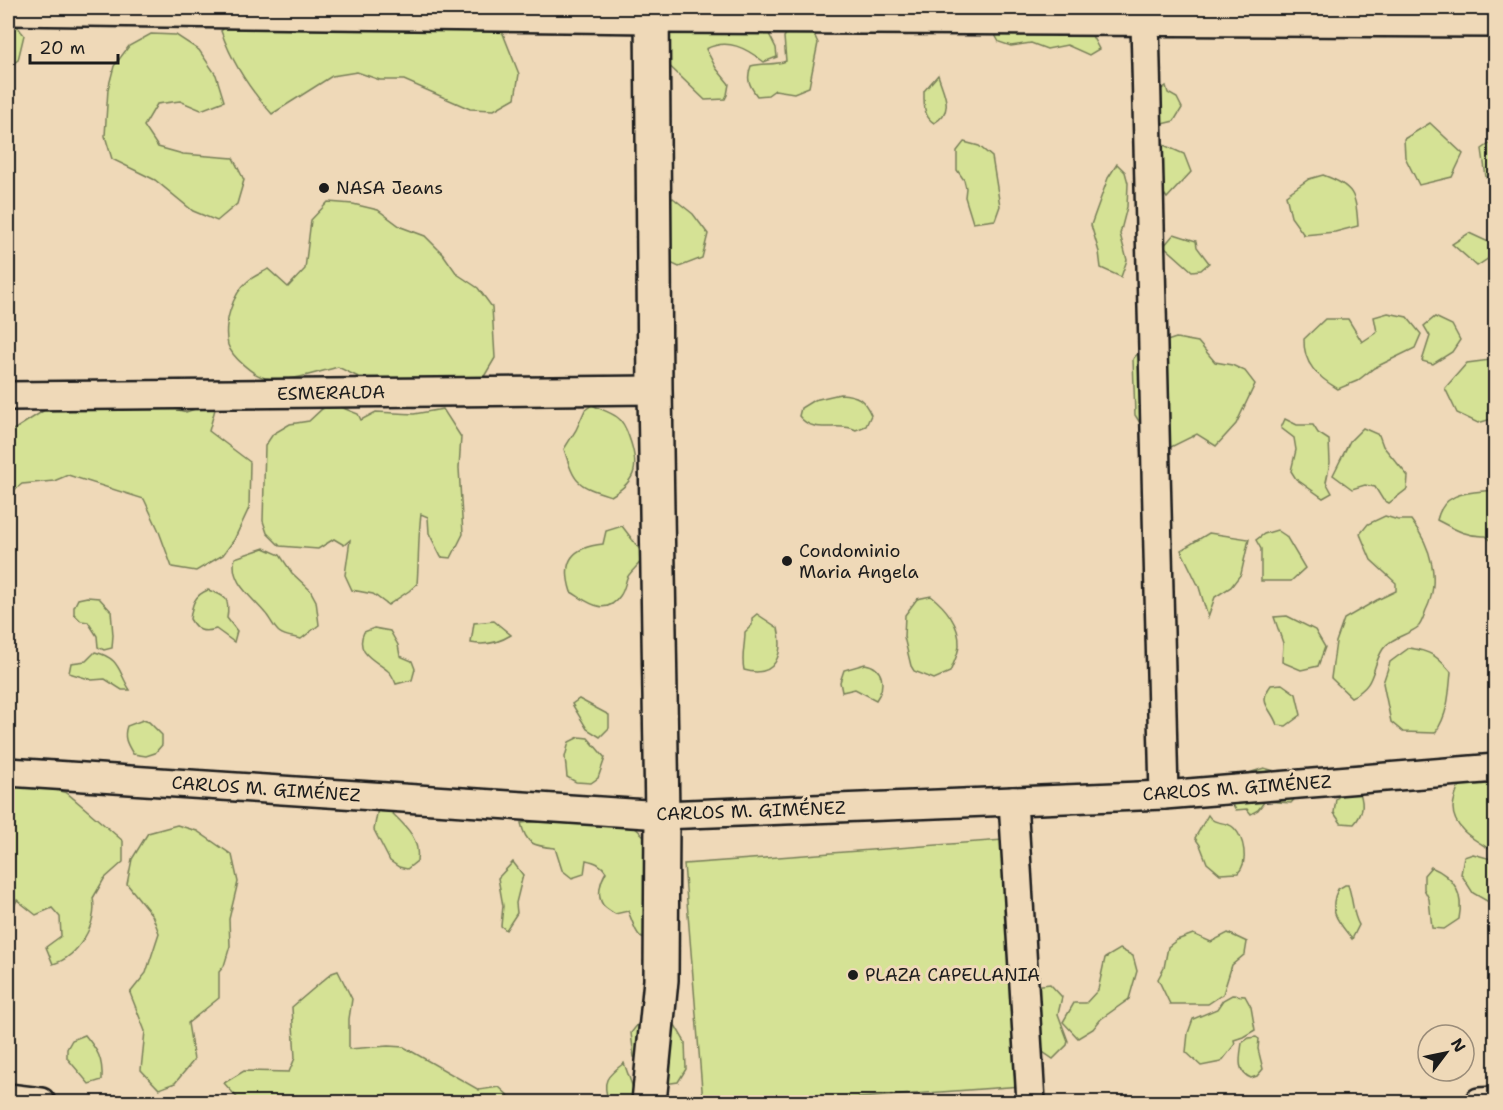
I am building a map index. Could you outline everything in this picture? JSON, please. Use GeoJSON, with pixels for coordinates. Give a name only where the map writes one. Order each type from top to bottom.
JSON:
{"type":"FeatureCollection","features":[{"type":"Feature","properties":{"kind":"street"},"geometry":{"type":"LineString","coordinates":[[8,11],[652,13],[1145,23],[1496,23]]}},
{"type":"Feature","properties":{"kind":"street"},"geometry":{"type":"LineString","coordinates":[[649,1102],[661,980],[662,815],[652,13]]}},
{"type":"Feature","properties":{"kind":"street"},"geometry":{"type":"LineString","coordinates":[[1145,23],[1164,795]]}},
{"type":"Feature","properties":{"kind":"street","name":"ESMERALDA"},"geometry":{"type":"LineString","coordinates":[[8,396],[655,390]]}},
{"type":"Feature","properties":{"kind":"street","name":"CARLOS M. GIMÉNEZ"},"geometry":{"type":"LineString","coordinates":[[8,772],[662,815],[1164,795],[1496,768]]}},
{"type":"Feature","properties":{"kind":"street"},"geometry":{"type":"LineString","coordinates":[[1013,801],[1031,1102]]}},
{"type":"Feature","properties":{"kind":"street"},"geometry":{"type":"LineString","coordinates":[[8,1098],[41,1102]]}},
{"type":"Feature","properties":{"kind":"street"},"geometry":{"type":"LineString","coordinates":[[1479,1102],[1496,1101]]}},
{"type":"Feature","properties":{"kind":"green space"},"geometry":{"type":"Polygon","coordinates":[[[239,14],[496,16],[519,74],[515,98],[494,110],[470,109],[404,80],[380,80],[357,72],[332,76],[272,114],[242,75],[221,31],[239,14]]]}},
{"type":"Feature","properties":{"kind":"green space"},"geometry":{"type":"Polygon","coordinates":[[[8,15],[24,35],[18,60],[8,67],[8,15]]]}},
{"type":"Feature","properties":{"kind":"green space"},"geometry":{"type":"Polygon","coordinates":[[[1083,19],[1099,49],[1089,55],[1067,45],[1047,49],[1031,43],[1011,46],[999,42],[990,26],[1083,19]]]}},
{"type":"Feature","properties":{"kind":"green space"},"geometry":{"type":"Polygon","coordinates":[[[661,27],[761,31],[769,34],[776,48],[777,57],[764,62],[744,49],[722,44],[706,49],[716,68],[729,84],[725,99],[705,100],[657,54],[661,27]]]}},
{"type":"Feature","properties":{"kind":"green space"},"geometry":{"type":"Polygon","coordinates":[[[792,27],[813,32],[818,43],[809,87],[794,93],[775,90],[768,95],[757,96],[749,82],[751,66],[786,61],[784,37],[792,27]]]}},
{"type":"Feature","properties":{"kind":"green space"},"geometry":{"type":"Polygon","coordinates":[[[151,34],[176,35],[199,50],[216,75],[224,101],[201,110],[180,101],[157,104],[144,126],[158,147],[183,154],[233,158],[244,180],[237,204],[217,221],[193,211],[155,180],[112,159],[105,136],[108,89],[114,66],[129,46],[151,34]]]}},
{"type":"Feature","properties":{"kind":"green space"},"geometry":{"type":"Polygon","coordinates":[[[938,75],[945,95],[946,108],[934,123],[926,113],[924,91],[938,75]]]}},
{"type":"Feature","properties":{"kind":"green space"},"geometry":{"type":"Polygon","coordinates":[[[1166,86],[1168,93],[1177,98],[1182,108],[1174,121],[1162,124],[1156,120],[1150,97],[1166,86]]]}},
{"type":"Feature","properties":{"kind":"green space"},"geometry":{"type":"Polygon","coordinates":[[[1430,123],[1463,154],[1452,177],[1419,185],[1405,157],[1404,139],[1430,123]]]}},
{"type":"Feature","properties":{"kind":"green space"},"geometry":{"type":"Polygon","coordinates":[[[1495,140],[1495,180],[1486,177],[1482,149],[1495,140]]]}},
{"type":"Feature","properties":{"kind":"green space"},"geometry":{"type":"Polygon","coordinates":[[[964,142],[979,146],[992,157],[1000,206],[995,220],[973,223],[965,197],[964,180],[957,170],[957,151],[964,142]]]}},
{"type":"Feature","properties":{"kind":"green space"},"geometry":{"type":"Polygon","coordinates":[[[1159,143],[1184,154],[1191,172],[1167,198],[1146,168],[1159,143]]]}},
{"type":"Feature","properties":{"kind":"green space"},"geometry":{"type":"Polygon","coordinates":[[[1117,164],[1125,172],[1128,183],[1127,207],[1120,234],[1127,260],[1121,277],[1101,268],[1091,225],[1108,178],[1117,164]]]}},
{"type":"Feature","properties":{"kind":"green space"},"geometry":{"type":"Polygon","coordinates":[[[1323,175],[1341,183],[1351,193],[1356,206],[1358,226],[1335,232],[1304,235],[1291,217],[1286,195],[1309,179],[1323,175]]]}},
{"type":"Feature","properties":{"kind":"green space"},"geometry":{"type":"Polygon","coordinates":[[[673,198],[693,214],[708,234],[702,258],[679,267],[658,257],[655,215],[673,198]]]}},
{"type":"Feature","properties":{"kind":"green space"},"geometry":{"type":"Polygon","coordinates":[[[328,202],[353,204],[378,210],[401,227],[425,236],[443,254],[457,274],[478,288],[492,307],[495,358],[482,380],[381,388],[338,367],[302,377],[274,379],[255,373],[234,355],[228,345],[227,328],[230,310],[237,294],[248,281],[268,269],[288,287],[305,269],[311,220],[328,202]]]}},
{"type":"Feature","properties":{"kind":"green space"},"geometry":{"type":"Polygon","coordinates":[[[1469,233],[1495,245],[1495,254],[1477,266],[1452,244],[1469,233]]]}},
{"type":"Feature","properties":{"kind":"green space"},"geometry":{"type":"Polygon","coordinates":[[[1174,234],[1196,241],[1197,247],[1209,263],[1201,270],[1192,271],[1164,246],[1174,234]]]}},
{"type":"Feature","properties":{"kind":"green space"},"geometry":{"type":"Polygon","coordinates":[[[1388,313],[1407,317],[1421,334],[1415,348],[1374,368],[1357,381],[1338,389],[1313,369],[1306,356],[1304,339],[1325,319],[1348,319],[1362,342],[1377,332],[1374,317],[1388,313]]]}},
{"type":"Feature","properties":{"kind":"green space"},"geometry":{"type":"Polygon","coordinates":[[[1435,317],[1452,325],[1460,340],[1452,352],[1433,364],[1422,361],[1430,336],[1424,326],[1435,317]]]}},
{"type":"Feature","properties":{"kind":"green space"},"geometry":{"type":"Polygon","coordinates":[[[1176,338],[1198,342],[1215,362],[1232,365],[1245,371],[1255,384],[1236,424],[1216,446],[1197,434],[1171,447],[1159,444],[1147,434],[1135,415],[1133,359],[1146,344],[1176,338]]]}},
{"type":"Feature","properties":{"kind":"green space"},"geometry":{"type":"Polygon","coordinates":[[[1490,360],[1495,362],[1495,418],[1478,423],[1457,413],[1445,388],[1467,363],[1490,360]]]}},
{"type":"Feature","properties":{"kind":"green space"},"geometry":{"type":"Polygon","coordinates":[[[840,394],[856,397],[866,405],[871,415],[866,426],[856,430],[842,427],[819,427],[805,422],[799,416],[801,408],[814,400],[840,394]]]}},
{"type":"Feature","properties":{"kind":"green space"},"geometry":{"type":"Polygon","coordinates":[[[131,397],[186,412],[217,402],[209,431],[250,462],[249,508],[234,540],[223,555],[196,571],[172,567],[144,499],[68,475],[54,481],[22,484],[8,495],[8,431],[51,406],[131,397]]]}},
{"type":"Feature","properties":{"kind":"green space"},"geometry":{"type":"Polygon","coordinates":[[[333,404],[358,414],[361,420],[376,412],[414,414],[443,409],[461,437],[459,468],[463,534],[451,558],[441,557],[429,533],[428,517],[421,514],[417,584],[388,605],[373,594],[352,590],[345,575],[350,540],[344,545],[334,539],[318,549],[280,546],[267,533],[263,521],[265,446],[273,434],[290,424],[309,421],[322,409],[333,404]]]}},
{"type":"Feature","properties":{"kind":"green space"},"geometry":{"type":"Polygon","coordinates":[[[592,405],[621,421],[634,456],[635,464],[631,478],[611,496],[579,482],[571,470],[564,449],[585,410],[592,405]]]}},
{"type":"Feature","properties":{"kind":"green space"},"geometry":{"type":"Polygon","coordinates":[[[1285,419],[1297,425],[1313,425],[1318,433],[1329,440],[1330,463],[1326,482],[1332,493],[1323,498],[1296,479],[1291,471],[1296,450],[1294,438],[1281,428],[1285,419]]]}},
{"type":"Feature","properties":{"kind":"green space"},"geometry":{"type":"Polygon","coordinates":[[[1363,428],[1379,435],[1383,446],[1408,476],[1407,489],[1389,503],[1383,500],[1375,487],[1365,485],[1352,489],[1333,475],[1350,441],[1363,428]]]}},
{"type":"Feature","properties":{"kind":"green space"},"geometry":{"type":"Polygon","coordinates":[[[1495,490],[1495,544],[1486,536],[1467,534],[1437,520],[1440,510],[1452,498],[1468,493],[1495,490]]]}},
{"type":"Feature","properties":{"kind":"green space"},"geometry":{"type":"Polygon","coordinates":[[[1385,516],[1398,520],[1411,520],[1418,530],[1432,564],[1433,587],[1419,625],[1386,645],[1369,682],[1351,697],[1331,678],[1336,642],[1344,619],[1396,591],[1396,583],[1371,560],[1360,534],[1368,524],[1385,516]]]}},
{"type":"Feature","properties":{"kind":"green space"},"geometry":{"type":"Polygon","coordinates":[[[622,526],[644,555],[627,578],[620,596],[614,603],[602,607],[596,606],[571,592],[567,572],[569,564],[577,552],[603,544],[606,531],[622,526]]]}},
{"type":"Feature","properties":{"kind":"green space"},"geometry":{"type":"Polygon","coordinates":[[[1277,530],[1286,536],[1305,568],[1291,581],[1261,581],[1261,549],[1256,540],[1264,534],[1277,530]]]}},
{"type":"Feature","properties":{"kind":"green space"},"geometry":{"type":"Polygon","coordinates":[[[1209,533],[1249,539],[1241,574],[1231,587],[1215,597],[1208,617],[1199,587],[1181,550],[1209,533]]]}},
{"type":"Feature","properties":{"kind":"green space"},"geometry":{"type":"Polygon","coordinates":[[[264,548],[280,555],[292,573],[310,590],[316,601],[319,625],[301,639],[279,632],[238,582],[234,567],[235,558],[264,548]]]}},
{"type":"Feature","properties":{"kind":"green space"},"geometry":{"type":"Polygon","coordinates":[[[208,590],[226,599],[227,618],[237,631],[234,642],[216,629],[201,630],[190,619],[195,601],[208,590]]]}},
{"type":"Feature","properties":{"kind":"green space"},"geometry":{"type":"Polygon","coordinates":[[[931,596],[951,617],[959,638],[957,655],[950,672],[934,679],[914,671],[904,637],[905,615],[917,599],[931,596]]]}},
{"type":"Feature","properties":{"kind":"green space"},"geometry":{"type":"Polygon","coordinates":[[[99,598],[111,611],[112,648],[104,650],[98,647],[97,636],[88,622],[81,621],[74,614],[74,607],[78,599],[99,598]]]}},
{"type":"Feature","properties":{"kind":"green space"},"geometry":{"type":"Polygon","coordinates":[[[757,614],[778,628],[780,647],[775,662],[770,668],[755,672],[744,670],[743,656],[745,632],[752,625],[752,618],[757,614]]]}},
{"type":"Feature","properties":{"kind":"green space"},"geometry":{"type":"Polygon","coordinates":[[[1287,616],[1315,630],[1325,647],[1318,666],[1301,670],[1282,662],[1283,643],[1274,617],[1287,616]]]}},
{"type":"Feature","properties":{"kind":"green space"},"geometry":{"type":"Polygon","coordinates":[[[494,621],[511,635],[492,643],[471,643],[474,623],[494,621]]]}},
{"type":"Feature","properties":{"kind":"green space"},"geometry":{"type":"Polygon","coordinates":[[[374,628],[390,631],[398,645],[400,656],[412,661],[415,669],[412,680],[396,684],[389,672],[364,651],[362,639],[364,632],[374,628]]]}},
{"type":"Feature","properties":{"kind":"green space"},"geometry":{"type":"Polygon","coordinates":[[[1409,648],[1433,655],[1451,672],[1445,712],[1435,733],[1403,732],[1391,722],[1383,683],[1390,662],[1409,648]]]}},
{"type":"Feature","properties":{"kind":"green space"},"geometry":{"type":"Polygon","coordinates":[[[95,652],[114,662],[130,690],[122,690],[105,679],[92,680],[69,673],[71,663],[86,661],[95,652]]]}},
{"type":"Feature","properties":{"kind":"green space"},"geometry":{"type":"Polygon","coordinates":[[[865,664],[876,669],[881,678],[881,689],[876,700],[855,689],[842,692],[840,682],[844,670],[865,664]]]}},
{"type":"Feature","properties":{"kind":"green space"},"geometry":{"type":"Polygon","coordinates":[[[1282,684],[1296,694],[1301,715],[1286,726],[1277,725],[1265,701],[1271,685],[1282,684]]]}},
{"type":"Feature","properties":{"kind":"green space"},"geometry":{"type":"Polygon","coordinates":[[[579,699],[609,715],[609,728],[600,737],[587,729],[572,704],[579,699]]]}},
{"type":"Feature","properties":{"kind":"green space"},"geometry":{"type":"Polygon","coordinates":[[[143,720],[149,722],[162,735],[162,745],[155,753],[146,756],[133,754],[126,737],[127,726],[143,720]]]}},
{"type":"Feature","properties":{"kind":"green space"},"geometry":{"type":"Polygon","coordinates":[[[579,737],[588,738],[605,758],[598,778],[591,783],[576,782],[567,777],[565,757],[569,742],[579,737]]]}},
{"type":"Feature","properties":{"kind":"green space"},"geometry":{"type":"Polygon","coordinates":[[[1264,768],[1282,773],[1298,795],[1291,803],[1265,801],[1258,810],[1251,814],[1247,809],[1236,810],[1226,793],[1237,777],[1264,768]]]}},
{"type":"Feature","properties":{"kind":"green space"},"geometry":{"type":"Polygon","coordinates":[[[1476,776],[1495,786],[1495,841],[1488,848],[1465,832],[1454,815],[1453,808],[1458,788],[1476,776]]]}},
{"type":"Feature","properties":{"kind":"green space"},"geometry":{"type":"Polygon","coordinates":[[[45,787],[67,793],[123,841],[123,862],[104,879],[93,898],[92,918],[84,938],[70,954],[53,964],[46,947],[61,936],[60,917],[52,908],[36,915],[17,900],[12,910],[8,907],[8,788],[45,787]]]}},
{"type":"Feature","properties":{"kind":"green space"},"geometry":{"type":"Polygon","coordinates":[[[1345,790],[1360,793],[1361,813],[1354,824],[1341,823],[1334,813],[1336,799],[1345,790]]]}},
{"type":"Feature","properties":{"kind":"green space"},"geometry":{"type":"Polygon","coordinates":[[[378,808],[387,808],[410,831],[418,852],[417,861],[407,869],[390,861],[374,830],[378,808]]]}},
{"type":"Feature","properties":{"kind":"green space"},"geometry":{"type":"Polygon","coordinates":[[[1208,815],[1213,821],[1231,826],[1237,832],[1244,850],[1243,863],[1238,873],[1220,874],[1207,863],[1195,838],[1208,815]]]}},
{"type":"Feature","properties":{"kind":"green space"},"geometry":{"type":"Polygon","coordinates":[[[584,817],[629,822],[645,837],[644,853],[658,857],[677,907],[678,928],[666,947],[649,942],[640,936],[628,911],[615,914],[603,905],[600,892],[606,872],[602,867],[586,860],[584,874],[572,878],[562,870],[555,848],[532,843],[525,836],[521,823],[584,817]]]}},
{"type":"Feature","properties":{"kind":"green space"},"geometry":{"type":"Polygon","coordinates":[[[177,825],[197,831],[232,855],[238,882],[229,919],[230,946],[224,966],[219,972],[219,998],[188,1023],[194,1060],[175,1083],[159,1089],[141,1070],[145,1031],[130,993],[146,973],[159,933],[152,915],[127,884],[132,859],[148,833],[177,825]]]}},
{"type":"Feature","properties":{"kind":"green space","name":"PLAZA CAPELLANIA"},"geometry":{"type":"Polygon","coordinates":[[[1003,840],[1022,1086],[805,1102],[703,1102],[684,864],[1003,840]]]}},
{"type":"Feature","properties":{"kind":"green space"},"geometry":{"type":"Polygon","coordinates":[[[1473,854],[1495,860],[1495,903],[1492,904],[1473,893],[1461,874],[1464,857],[1473,854]]]}},
{"type":"Feature","properties":{"kind":"green space"},"geometry":{"type":"Polygon","coordinates":[[[513,862],[523,875],[516,903],[517,913],[506,930],[501,926],[503,906],[498,878],[513,862]]]}},
{"type":"Feature","properties":{"kind":"green space"},"geometry":{"type":"Polygon","coordinates":[[[1431,867],[1452,881],[1459,894],[1459,919],[1444,929],[1432,928],[1429,899],[1424,889],[1424,875],[1431,867]]]}},
{"type":"Feature","properties":{"kind":"green space"},"geometry":{"type":"Polygon","coordinates":[[[1348,885],[1359,925],[1352,939],[1339,922],[1334,910],[1338,889],[1348,885]]]}},
{"type":"Feature","properties":{"kind":"green space"},"geometry":{"type":"Polygon","coordinates":[[[1228,933],[1247,942],[1245,954],[1232,965],[1223,994],[1208,1004],[1170,1004],[1158,979],[1164,968],[1168,947],[1177,940],[1193,934],[1211,942],[1228,933]]]}},
{"type":"Feature","properties":{"kind":"green space"},"geometry":{"type":"Polygon","coordinates":[[[1120,949],[1133,956],[1137,971],[1129,999],[1101,1019],[1093,1029],[1078,1038],[1063,1022],[1074,1003],[1086,1003],[1098,990],[1105,958],[1120,949]]]}},
{"type":"Feature","properties":{"kind":"green space"},"geometry":{"type":"Polygon","coordinates":[[[338,971],[352,999],[349,1049],[404,1047],[479,1090],[499,1087],[511,1098],[511,1102],[241,1102],[224,1083],[244,1071],[289,1072],[295,1058],[292,1007],[332,973],[338,971]]]}},
{"type":"Feature","properties":{"kind":"green space"},"geometry":{"type":"Polygon","coordinates":[[[1050,984],[1062,997],[1058,1014],[1068,1041],[1053,1059],[1040,1050],[1034,986],[1050,984]]]}},
{"type":"Feature","properties":{"kind":"green space"},"geometry":{"type":"Polygon","coordinates":[[[1232,995],[1245,996],[1251,1007],[1255,1030],[1234,1040],[1235,1044],[1221,1062],[1201,1066],[1186,1052],[1188,1033],[1193,1019],[1217,1009],[1223,1000],[1232,995]]]}},
{"type":"Feature","properties":{"kind":"green space"},"geometry":{"type":"Polygon","coordinates":[[[649,1010],[671,1018],[685,1042],[686,1069],[678,1082],[664,1084],[644,1063],[634,1057],[631,1033],[649,1010]]]}},
{"type":"Feature","properties":{"kind":"green space"},"geometry":{"type":"Polygon","coordinates":[[[85,1035],[96,1050],[102,1066],[102,1080],[89,1084],[67,1058],[67,1049],[72,1040],[85,1035]]]}},
{"type":"Feature","properties":{"kind":"green space"},"geometry":{"type":"Polygon","coordinates":[[[1249,1038],[1259,1039],[1258,1049],[1263,1069],[1257,1076],[1251,1078],[1241,1068],[1240,1054],[1242,1043],[1249,1038]]]}},
{"type":"Feature","properties":{"kind":"green space"},"geometry":{"type":"Polygon","coordinates":[[[624,1063],[633,1088],[633,1102],[609,1102],[606,1089],[607,1080],[624,1063]]]}},
{"type":"Feature","properties":{"kind":"place","name":"NASA Jeans"},"geometry":{"type":"Point","coordinates":[324,188]}},
{"type":"Feature","properties":{"kind":"place","name":"Condominio Maria Angela"},"geometry":{"type":"Point","coordinates":[787,561]}},
{"type":"Feature","properties":{"kind":"place","name":"PLAZA CAPELLANIA"},"geometry":{"type":"Point","coordinates":[853,975]}}]}
